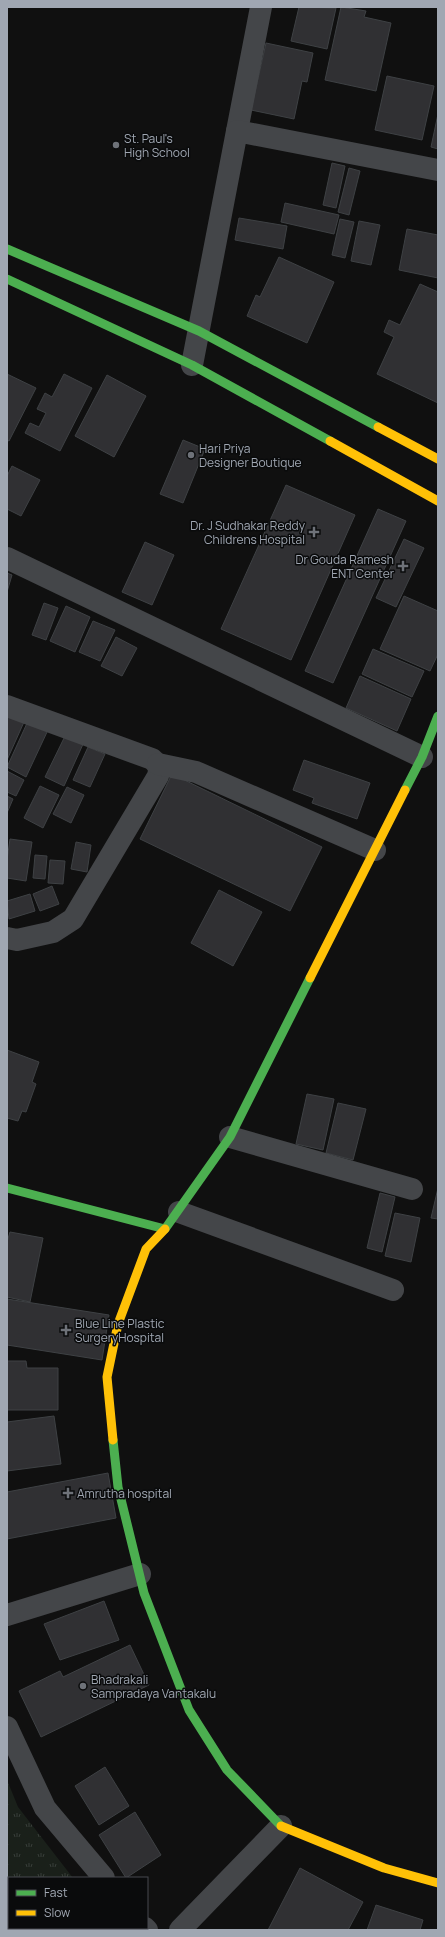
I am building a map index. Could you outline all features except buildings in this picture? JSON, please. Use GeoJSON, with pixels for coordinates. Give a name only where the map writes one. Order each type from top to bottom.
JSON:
{"type":"FeatureCollection","features":[{"type":"Feature","properties":{"kind":"street"},"geometry":{"type":"LineString","coordinates":[[192,365],[261,7]]}},
{"type":"Feature","properties":{"kind":"street"},"geometry":{"type":"LineString","coordinates":[[237,131],[438,170]]}},
{"type":"Feature","properties":{"kind":"street"},"geometry":{"type":"LineString","coordinates":[[7,249],[199,331],[438,459]]}},
{"type":"Feature","properties":{"kind":"street"},"geometry":{"type":"LineString","coordinates":[[7,279],[192,365],[438,501]]}},
{"type":"Feature","properties":{"kind":"street"},"geometry":{"type":"LineString","coordinates":[[7,558],[422,757]]}},
{"type":"Feature","properties":{"kind":"street"},"geometry":{"type":"LineString","coordinates":[[7,706],[152,758],[158,764],[196,772],[375,850]]}},
{"type":"Feature","properties":{"kind":"street"},"geometry":{"type":"LineString","coordinates":[[438,716],[422,757],[230,1137],[179,1212],[166,1229],[146,1249],[118,1324],[107,1377],[118,1487],[144,1593],[189,1710],[227,1770],[281,1826],[384,1868],[438,1883]]}},
{"type":"Feature","properties":{"kind":"street"},"geometry":{"type":"LineString","coordinates":[[7,938],[17,940],[53,932],[73,919],[158,776],[158,764]]}},
{"type":"Feature","properties":{"kind":"street"},"geometry":{"type":"LineString","coordinates":[[230,1137],[412,1189]]}},
{"type":"Feature","properties":{"kind":"street"},"geometry":{"type":"LineString","coordinates":[[7,1188],[166,1229]]}},
{"type":"Feature","properties":{"kind":"street"},"geometry":{"type":"LineString","coordinates":[[179,1212],[393,1290]]}},
{"type":"Feature","properties":{"kind":"street"},"geometry":{"type":"LineString","coordinates":[[7,1616],[140,1574]]}},
{"type":"Feature","properties":{"kind":"street"},"geometry":{"type":"LineString","coordinates":[[7,1727],[45,1808],[103,1877]]}},
{"type":"Feature","properties":{"kind":"street"},"geometry":{"type":"LineString","coordinates":[[180,1930],[281,1826]]}},
{"type":"Feature","properties":{"kind":"green space"},"geometry":{"type":"Polygon","coordinates":[[[7,1780],[18,1807],[72,1877],[8,1877],[8,1929],[114,1930],[7,1930],[7,1780]]]}},
{"type":"Feature","properties":{"kind":"traffic: fast"},"geometry":{"type":"LineString","coordinates":[[7,249],[199,331],[378,427]]}},
{"type":"Feature","properties":{"kind":"traffic: fast"},"geometry":{"type":"LineString","coordinates":[[7,279],[192,365],[330,441]]}},
{"type":"Feature","properties":{"kind":"traffic: fast"},"geometry":{"type":"LineString","coordinates":[[405,790],[422,757],[438,716]]}},
{"type":"Feature","properties":{"kind":"traffic: fast"},"geometry":{"type":"LineString","coordinates":[[7,1188],[165,1229],[230,1137],[310,978]]}},
{"type":"Feature","properties":{"kind":"traffic: fast"},"geometry":{"type":"LineString","coordinates":[[113,1440],[118,1487],[144,1593],[189,1710],[227,1770],[281,1826]]}},
{"type":"Feature","properties":{"kind":"traffic: slow"},"geometry":{"type":"LineString","coordinates":[[378,427],[438,459]]}},
{"type":"Feature","properties":{"kind":"traffic: slow"},"geometry":{"type":"LineString","coordinates":[[330,441],[438,501]]}},
{"type":"Feature","properties":{"kind":"traffic: slow"},"geometry":{"type":"LineString","coordinates":[[310,978],[405,790]]}},
{"type":"Feature","properties":{"kind":"traffic: slow"},"geometry":{"type":"LineString","coordinates":[[113,1440],[107,1377],[118,1324],[146,1249],[165,1229]]}},
{"type":"Feature","properties":{"kind":"traffic: slow"},"geometry":{"type":"LineString","coordinates":[[281,1826],[384,1868],[438,1883]]}},
{"type":"Feature","properties":{"kind":"place","name":"St. Paul's High School"},"geometry":{"type":"Point","coordinates":[116,145]}},
{"type":"Feature","properties":{"kind":"place","name":"Hari Priya Designer Boutique"},"geometry":{"type":"Point","coordinates":[191,455]}},
{"type":"Feature","properties":{"kind":"place","name":"Dr. J Sudhakar Reddy Childrens Hospital"},"geometry":{"type":"Point","coordinates":[314,532]}},
{"type":"Feature","properties":{"kind":"place","name":"Dr Gouda Ramesh ENT Center"},"geometry":{"type":"Point","coordinates":[403,566]}},
{"type":"Feature","properties":{"kind":"place","name":"Blue Line Plastic SurgeryHospital"},"geometry":{"type":"Point","coordinates":[66,1330]}},
{"type":"Feature","properties":{"kind":"place","name":"Amrutha hospital"},"geometry":{"type":"Point","coordinates":[68,1493]}},
{"type":"Feature","properties":{"kind":"place","name":"Bhadrakali Sampradaya Vantakalu"},"geometry":{"type":"Point","coordinates":[83,1686]}}]}
